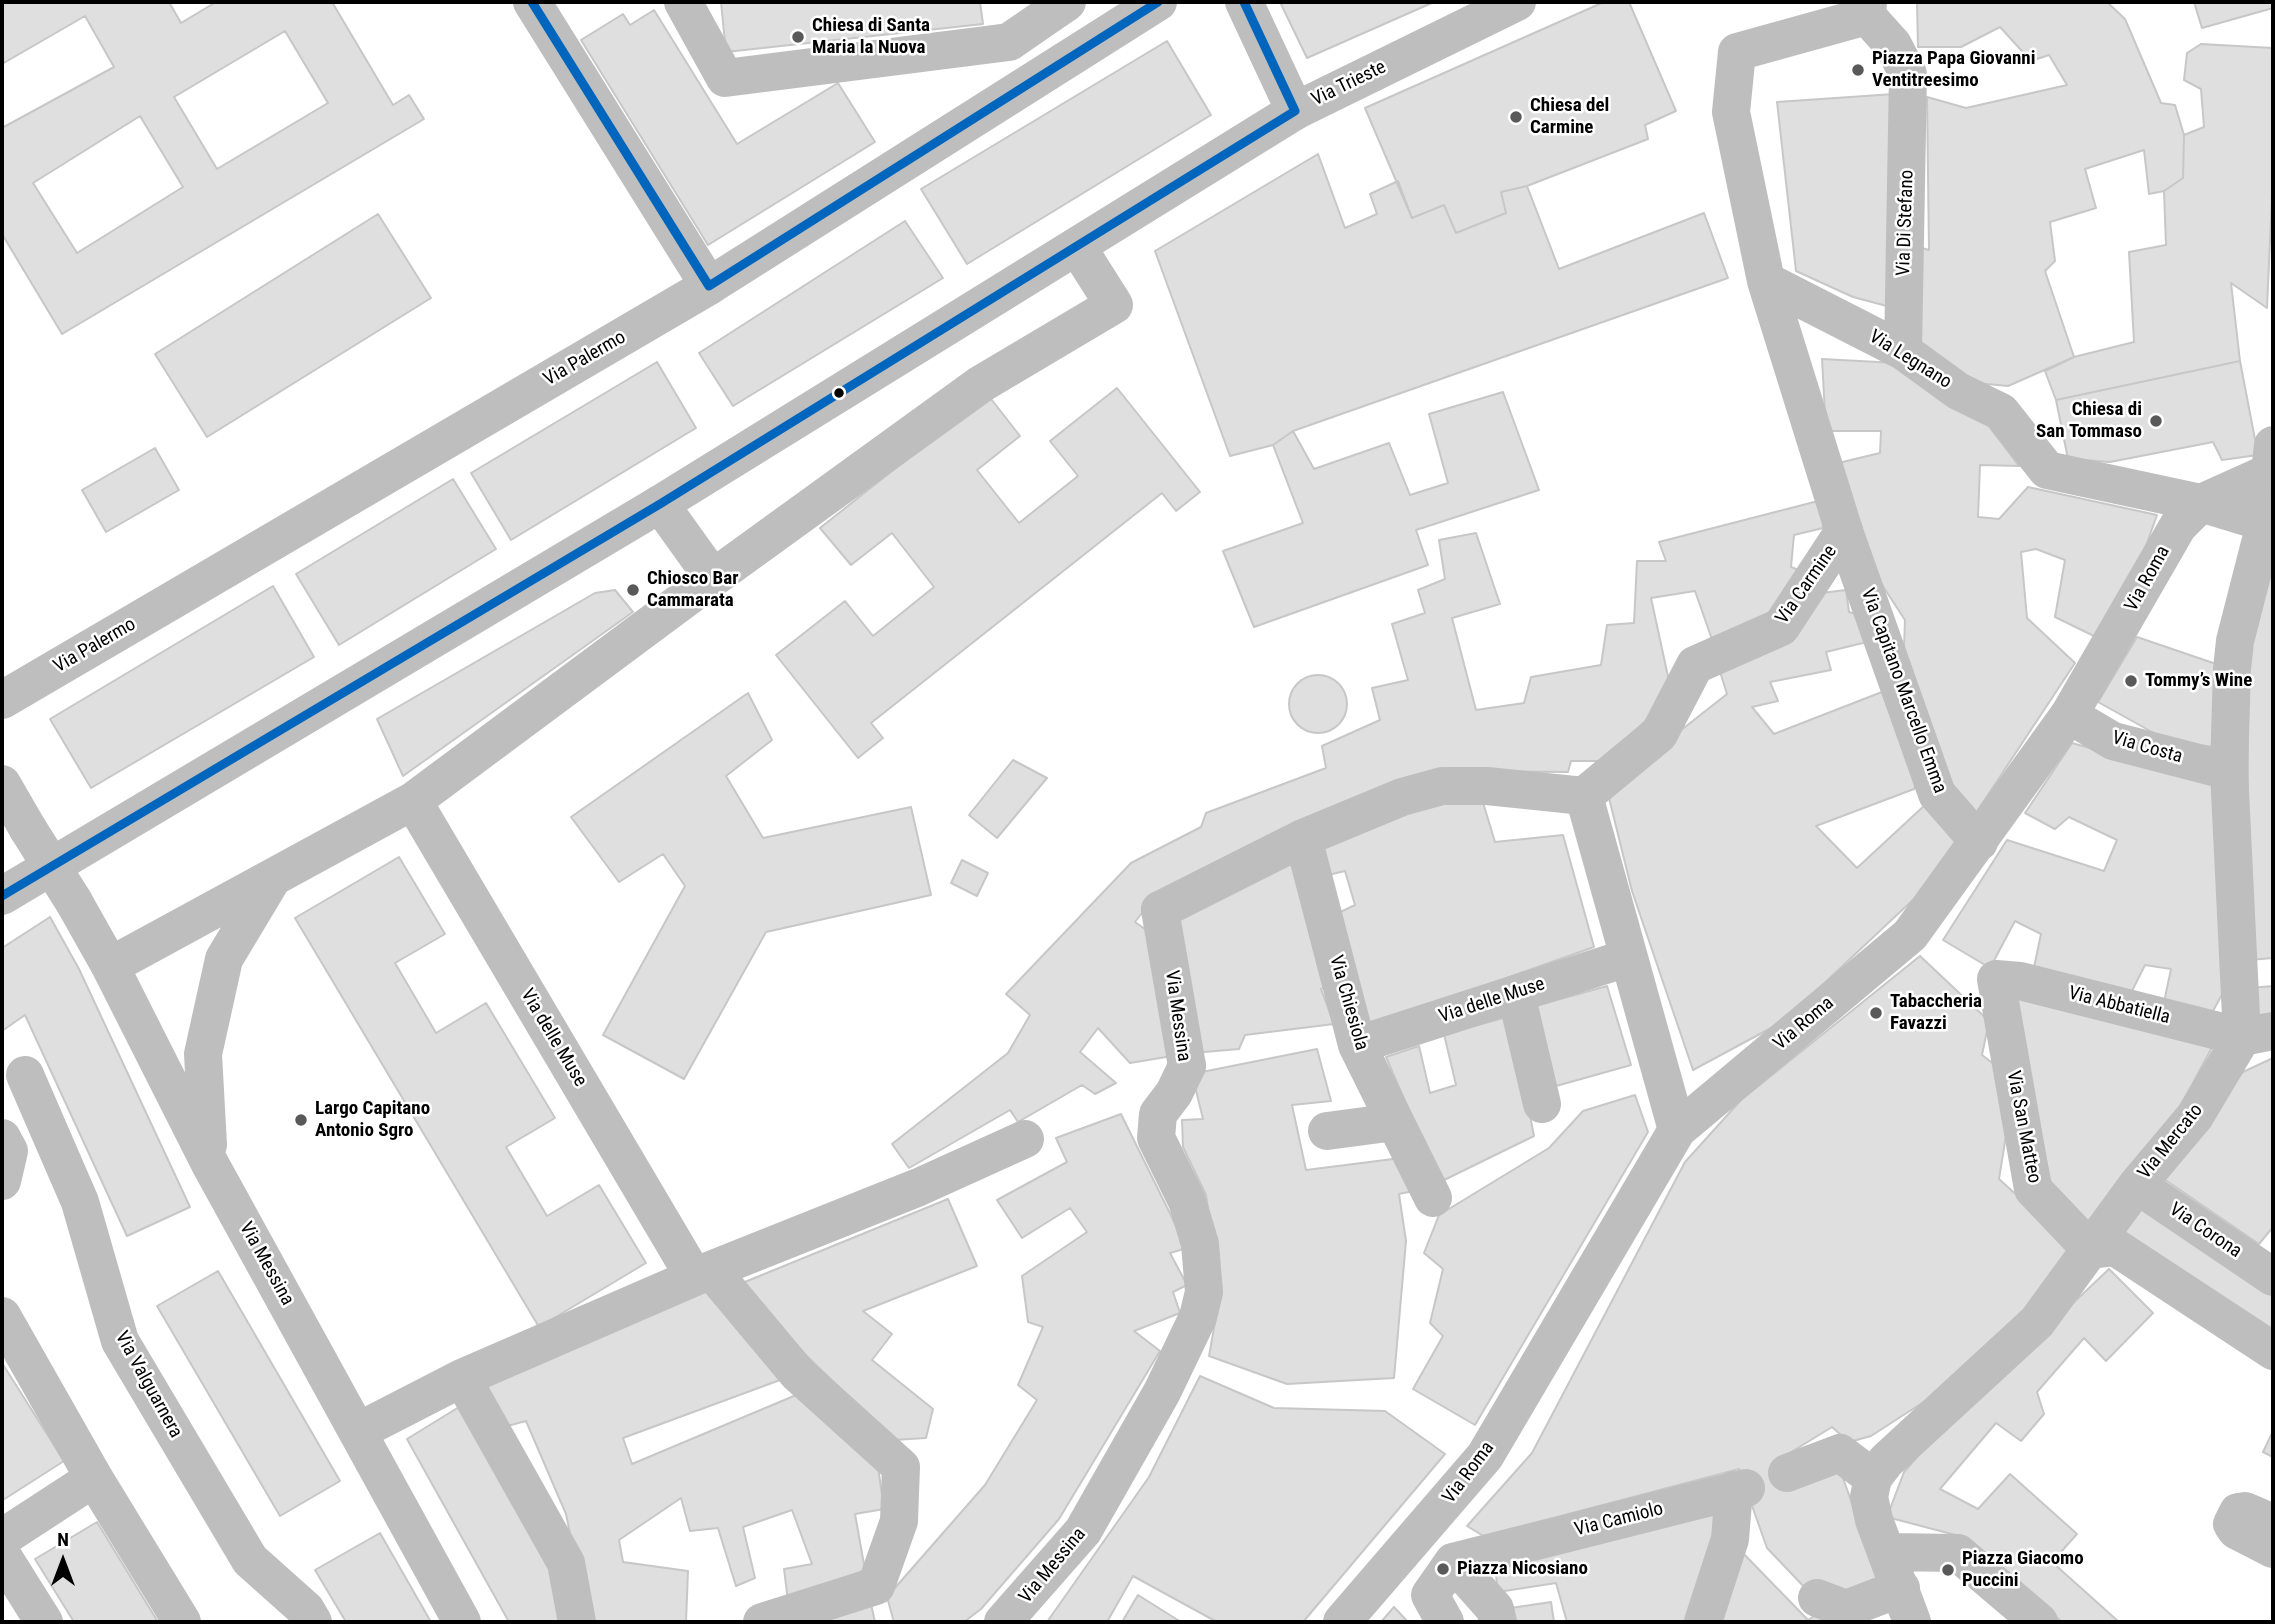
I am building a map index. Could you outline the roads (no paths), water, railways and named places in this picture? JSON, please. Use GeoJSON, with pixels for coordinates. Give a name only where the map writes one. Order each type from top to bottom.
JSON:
{"type":"FeatureCollection","features":[{"type":"Feature","properties":{"kind":"street"},"geometry":{"type":"LineString","coordinates":[[532,2],[709,286]]}},
{"type":"Feature","properties":{"kind":"street"},"geometry":{"type":"LineString","coordinates":[[683,2],[725,78],[1009,42],[1067,2]]}},
{"type":"Feature","properties":{"kind":"street","name":"Via Palermo"},"geometry":{"type":"LineString","coordinates":[[2,701],[709,286],[1158,2]]}},
{"type":"Feature","properties":{"kind":"street"},"geometry":{"type":"LineString","coordinates":[[1244,2],[1295,111]]}},
{"type":"Feature","properties":{"kind":"street","name":"Via Trieste"},"geometry":{"type":"LineString","coordinates":[[2,896],[660,504],[1078,248],[1295,111],[1517,2]]}},
{"type":"Feature","properties":{"kind":"street"},"geometry":{"type":"LineString","coordinates":[[1766,281],[1731,112],[1737,52],[1868,9]]}},
{"type":"Feature","properties":{"kind":"street","name":"Via Di Stefano"},"geometry":{"type":"LineString","coordinates":[[1868,9],[1893,45],[1908,74],[1910,95],[1903,351]]}},
{"type":"Feature","properties":{"kind":"street"},"geometry":{"type":"LineString","coordinates":[[110,966],[413,801],[713,578],[981,384],[1114,305],[1078,248]]}},
{"type":"Feature","properties":{"kind":"street","name":"Via Legnano"},"geometry":{"type":"LineString","coordinates":[[1766,281],[1903,351],[1958,391],[2001,412],[2047,470],[2201,503],[2269,525]]}},
{"type":"Feature","properties":{"kind":"street","name":"Via Carmine"},"geometry":{"type":"LineString","coordinates":[[1584,796],[1659,734],[1695,665],[1781,627],[1844,531],[1766,281]]}},
{"type":"Feature","properties":{"kind":"street"},"geometry":{"type":"LineString","coordinates":[[2258,1034],[2229,771],[2235,641],[2269,525],[2272,458]]}},
{"type":"Feature","properties":{"kind":"street","name":"Via Roma"},"geometry":{"type":"LineString","coordinates":[[1342,1622],[1485,1456],[1677,1130],[1910,935],[2070,715],[2178,526],[2201,503],[2272,458]]}},
{"type":"Feature","properties":{"kind":"street"},"geometry":{"type":"LineString","coordinates":[[660,504],[713,578]]}},
{"type":"Feature","properties":{"kind":"street","name":"Via Capitano Marcello Emma"},"geometry":{"type":"LineString","coordinates":[[1844,531],[1937,794],[1979,842]]}},
{"type":"Feature","properties":{"kind":"street","name":"Via Costa"},"geometry":{"type":"LineString","coordinates":[[2070,715],[2113,741],[2229,771]]}},
{"type":"Feature","properties":{"kind":"street","name":"Via Messina"},"geometry":{"type":"LineString","coordinates":[[2,784],[110,966],[209,1162],[462,1622]]}},
{"type":"Feature","properties":{"kind":"street","name":"Via Messina"},"geometry":{"type":"LineString","coordinates":[[1003,1622],[1083,1531],[1162,1392],[1198,1317],[1204,1292],[1200,1244],[1187,1201],[1156,1139],[1158,1114],[1174,1093],[1187,1066],[1160,910],[1303,838],[1402,797],[1442,786],[1487,786],[1584,796]]}},
{"type":"Feature","properties":{"kind":"street"},"geometry":{"type":"LineString","coordinates":[[1584,796],[1677,1130]]}},
{"type":"Feature","properties":{"kind":"street","name":"Via delle Muse"},"geometry":{"type":"LineString","coordinates":[[413,801],[702,1273],[798,1374],[901,1467],[899,1521],[876,1586],[762,1622]]}},
{"type":"Feature","properties":{"kind":"street","name":"Via Chiesiola"},"geometry":{"type":"LineString","coordinates":[[1303,838],[1357,1045],[1433,1198]]}},
{"type":"Feature","properties":{"kind":"street"},"geometry":{"type":"LineString","coordinates":[[209,1162],[203,1054],[206,1040],[225,959],[272,880]]}},
{"type":"Feature","properties":{"kind":"street","name":"Via delle Muse"},"geometry":{"type":"LineString","coordinates":[[1357,1045],[1627,958]]}},
{"type":"Feature","properties":{"kind":"street","name":"Via Abbatiella"},"geometry":{"type":"LineString","coordinates":[[1996,979],[2020,981],[2258,1034]]}},
{"type":"Feature","properties":{"kind":"street","name":"Via San Matteo"},"geometry":{"type":"LineString","coordinates":[[1996,979],[2033,1189],[2091,1250]]}},
{"type":"Feature","properties":{"kind":"street"},"geometry":{"type":"LineString","coordinates":[[1516,993],[1542,1104]]}},
{"type":"Feature","properties":{"kind":"street","name":"Via Mercato"},"geometry":{"type":"LineString","coordinates":[[1873,1478],[1886,1461],[2037,1322],[2137,1185],[2195,1116],[2258,1034]]}},
{"type":"Feature","properties":{"kind":"street","name":"Via Valguarnera"},"geometry":{"type":"LineString","coordinates":[[25,1075],[80,1202],[120,1341],[250,1560],[306,1610],[313,1622]]}},
{"type":"Feature","properties":{"kind":"street"},"geometry":{"type":"LineString","coordinates":[[1327,1131],[1395,1122]]}},
{"type":"Feature","properties":{"kind":"street"},"geometry":{"type":"LineString","coordinates":[[2,1138],[9,1151],[2,1181]]}},
{"type":"Feature","properties":{"kind":"street"},"geometry":{"type":"LineString","coordinates":[[359,1431],[462,1378],[702,1273],[919,1187],[1025,1139]]}},
{"type":"Feature","properties":{"kind":"street","name":"Via Corona"},"geometry":{"type":"LineString","coordinates":[[2137,1185],[2273,1277]]}},
{"type":"Feature","properties":{"kind":"street"},"geometry":{"type":"LineString","coordinates":[[2091,1250],[2115,1247],[2273,1351]]}},
{"type":"Feature","properties":{"kind":"street"},"geometry":{"type":"LineString","coordinates":[[2,1316],[94,1478],[182,1622]]}},
{"type":"Feature","properties":{"kind":"street"},"geometry":{"type":"LineString","coordinates":[[462,1378],[566,1563],[577,1622]]}},
{"type":"Feature","properties":{"kind":"street"},"geometry":{"type":"LineString","coordinates":[[1787,1473],[1840,1453],[1873,1478],[1869,1497],[1906,1605],[1846,1609],[1817,1598]]}},
{"type":"Feature","properties":{"kind":"street"},"geometry":{"type":"LineString","coordinates":[[2,1538],[94,1478]]}},
{"type":"Feature","properties":{"kind":"street","name":"Via Camiolo"},"geometry":{"type":"LineString","coordinates":[[1453,1562],[1740,1489],[1730,1539],[1703,1622]]}},
{"type":"Feature","properties":{"kind":"street"},"geometry":{"type":"LineString","coordinates":[[2273,1523],[2245,1511],[2238,1511],[2232,1524],[2236,1530],[2273,1549]]}},
{"type":"Feature","properties":{"kind":"street"},"geometry":{"type":"LineString","coordinates":[[1887,1552],[1958,1553],[2030,1614]]}},
{"type":"Feature","properties":{"kind":"street"},"geometry":{"type":"LineString","coordinates":[[2,1555],[44,1622]]}},
{"type":"Feature","properties":{"kind":"street"},"geometry":{"type":"LineString","coordinates":[[1445,1622],[1430,1595],[1453,1562],[1495,1609],[1498,1622]]}},
{"type":"Feature","properties":{"kind":"place","name":"Chiesa di Santa Maria la Nuova"},"geometry":{"type":"Point","coordinates":[798,37]}},
{"type":"Feature","properties":{"kind":"place","name":"Piazza Papa Giovanni Ventitreesimo"},"geometry":{"type":"Point","coordinates":[1858,70]}},
{"type":"Feature","properties":{"kind":"place","name":"Chiesa del Carmine"},"geometry":{"type":"Point","coordinates":[1516,117]}},
{"type":"Feature","properties":{"kind":"place","name":"Chiesa di San Tommaso"},"geometry":{"type":"Point","coordinates":[2156,421]}},
{"type":"Feature","properties":{"kind":"place","name":"Chiosco Bar Cammarata"},"geometry":{"type":"Point","coordinates":[633,590]}},
{"type":"Feature","properties":{"kind":"place","name":"Tommy’s Wine"},"geometry":{"type":"Point","coordinates":[2131,681]}},
{"type":"Feature","properties":{"kind":"place","name":"Tabaccheria Favazzi"},"geometry":{"type":"Point","coordinates":[1876,1013]}},
{"type":"Feature","properties":{"kind":"place","name":"Largo Capitano Antonio Sgro"},"geometry":{"type":"Point","coordinates":[301,1120]}},
{"type":"Feature","properties":{"kind":"place","name":"Piazza Nicosiano"},"geometry":{"type":"Point","coordinates":[1443,1569]}},
{"type":"Feature","properties":{"kind":"place","name":"Piazza Giacomo Puccini"},"geometry":{"type":"Point","coordinates":[1948,1570]}}]}
